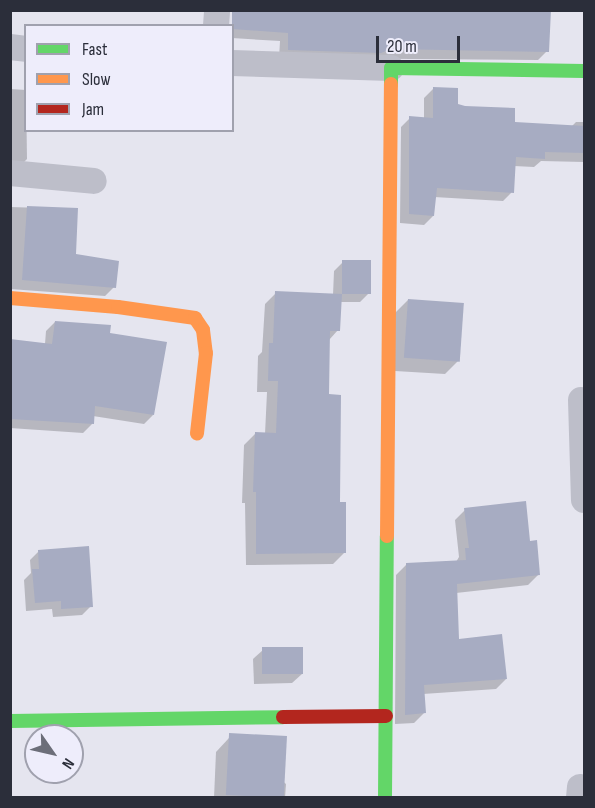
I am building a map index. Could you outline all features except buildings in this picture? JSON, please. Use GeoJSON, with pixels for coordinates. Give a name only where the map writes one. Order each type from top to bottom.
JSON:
{"type":"FeatureCollection","features":[{"type":"Feature","properties":{"kind":"street"},"geometry":{"type":"LineString","coordinates":[[234,63],[585,71]]}},
{"type":"Feature","properties":{"kind":"street"},"geometry":{"type":"LineString","coordinates":[[384,798],[391,68]]}},
{"type":"Feature","properties":{"kind":"street"},"geometry":{"type":"LineString","coordinates":[[10,173],[94,181]]}},
{"type":"Feature","properties":{"kind":"street"},"geometry":{"type":"LineString","coordinates":[[10,298],[118,307],[195,318],[203,330],[206,353],[197,433]]}},
{"type":"Feature","properties":{"kind":"street"},"geometry":{"type":"LineString","coordinates":[[581,400],[585,500]]}},
{"type":"Feature","properties":{"kind":"street"},"geometry":{"type":"LineString","coordinates":[[10,721],[386,716]]}},
{"type":"Feature","properties":{"kind":"traffic: fast"},"geometry":{"type":"LineString","coordinates":[[391,84],[391,68],[584,71]]}},
{"type":"Feature","properties":{"kind":"traffic: fast"},"geometry":{"type":"LineString","coordinates":[[385,798],[387,536]]}},
{"type":"Feature","properties":{"kind":"traffic: fast"},"geometry":{"type":"LineString","coordinates":[[10,721],[283,717]]}},
{"type":"Feature","properties":{"kind":"traffic: slow"},"geometry":{"type":"LineString","coordinates":[[387,536],[391,84]]}},
{"type":"Feature","properties":{"kind":"traffic: slow"},"geometry":{"type":"LineString","coordinates":[[10,298],[118,307],[195,318],[203,330],[206,353],[197,433]]}},
{"type":"Feature","properties":{"kind":"traffic: jam"},"geometry":{"type":"LineString","coordinates":[[283,717],[386,716]]}}]}
